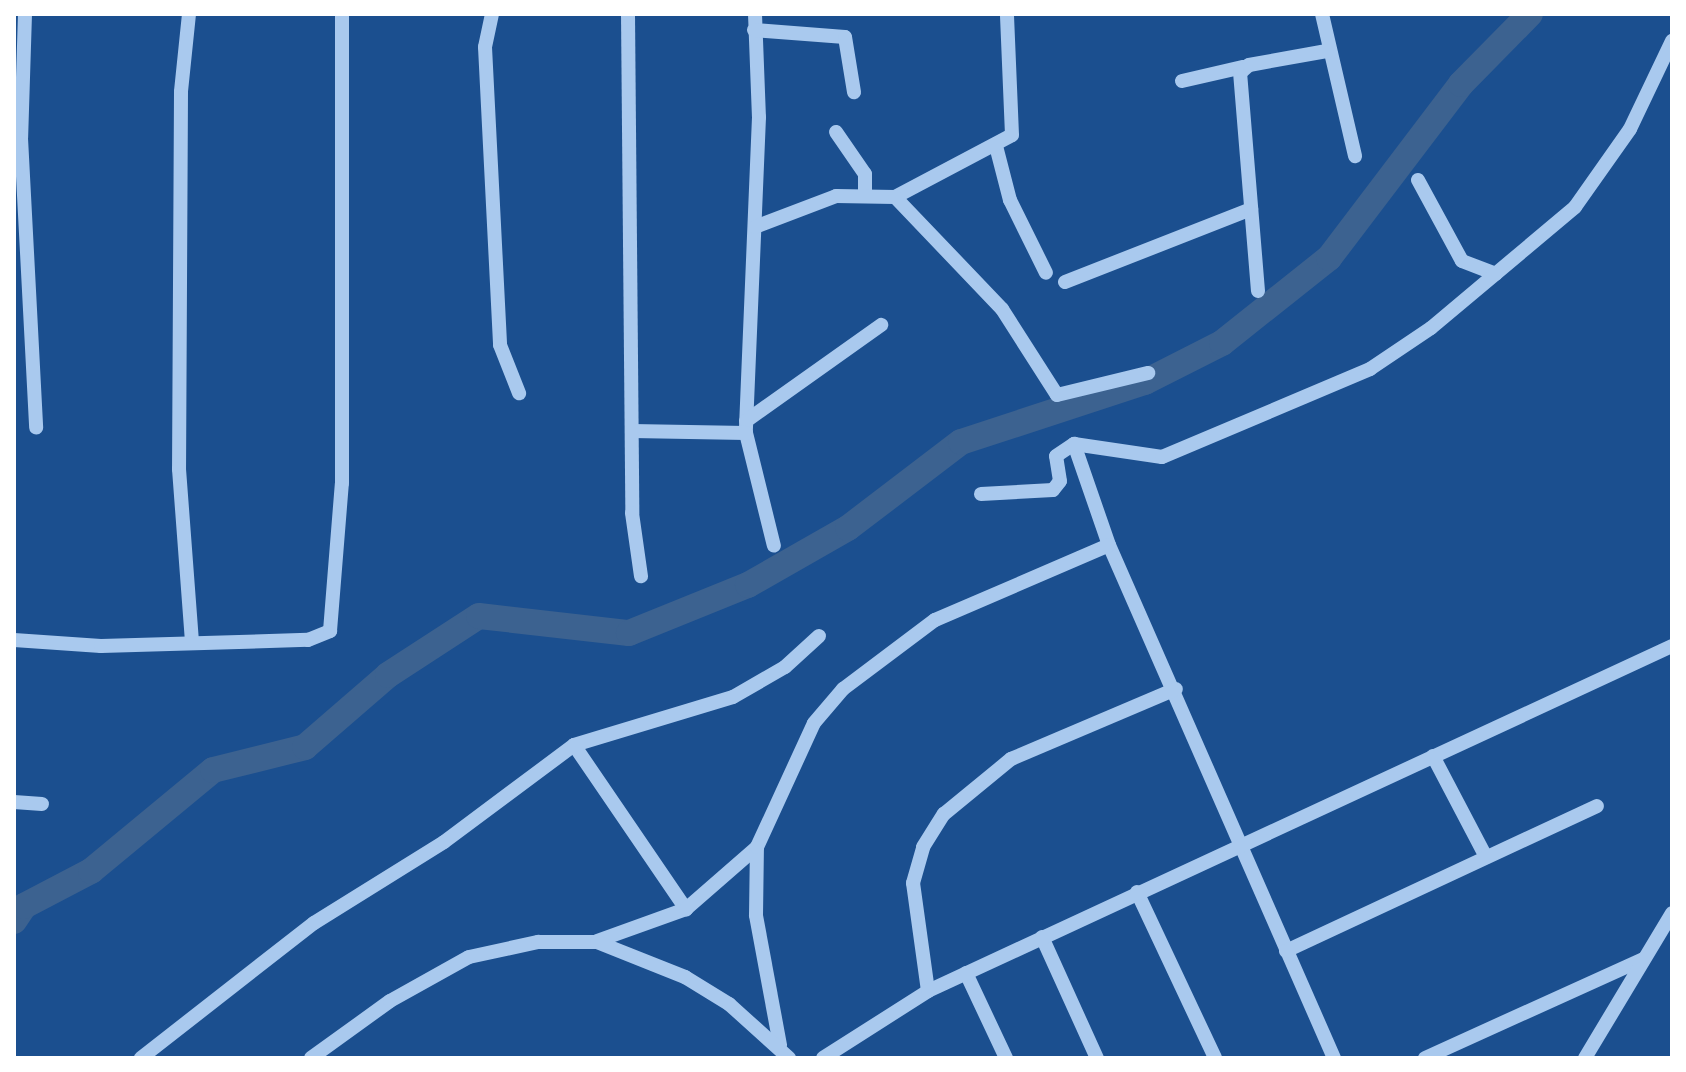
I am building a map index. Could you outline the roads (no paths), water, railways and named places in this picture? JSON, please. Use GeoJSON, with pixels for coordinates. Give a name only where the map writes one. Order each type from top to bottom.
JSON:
{"type":"FeatureCollection","features":[{"type":"Feature","properties":{"kind":"street"},"geometry":{"type":"LineString","coordinates":[[25,14],[21,243],[36,428]]}},
{"type":"Feature","properties":{"kind":"street"},"geometry":{"type":"LineString","coordinates":[[189,14],[181,92],[179,469],[192,640]]}},
{"type":"Feature","properties":{"kind":"street"},"geometry":{"type":"LineString","coordinates":[[14,640],[101,646],[192,640],[308,640],[334,622],[342,483],[342,14]]}},
{"type":"Feature","properties":{"kind":"street"},"geometry":{"type":"LineString","coordinates":[[492,14],[485,47],[500,345],[519,393]]}},
{"type":"Feature","properties":{"kind":"street"},"geometry":{"type":"LineString","coordinates":[[628,14],[632,431],[641,576]]}},
{"type":"Feature","properties":{"kind":"street"},"geometry":{"type":"LineString","coordinates":[[755,14],[755,227],[746,427],[774,546]]}},
{"type":"Feature","properties":{"kind":"street"},"geometry":{"type":"LineString","coordinates":[[895,197],[967,154],[996,146],[1012,135],[1007,14]]}},
{"type":"Feature","properties":{"kind":"street"},"geometry":{"type":"LineString","coordinates":[[1322,14],[1327,51],[1355,156]]}},
{"type":"Feature","properties":{"kind":"street"},"geometry":{"type":"LineString","coordinates":[[754,30],[845,37],[854,92]]}},
{"type":"Feature","properties":{"kind":"street"},"geometry":{"type":"LineString","coordinates":[[981,494],[1053,490],[1060,481],[1056,456],[1074,444],[1140,458],[1205,441],[1370,369],[1496,274],[1602,176],[1672,41]]}},
{"type":"Feature","properties":{"kind":"street"},"geometry":{"type":"LineString","coordinates":[[1182,81],[1327,51]]}},
{"type":"Feature","properties":{"kind":"street"},"geometry":{"type":"LineString","coordinates":[[1243,67],[1258,291]]}},
{"type":"Feature","properties":{"kind":"street"},"geometry":{"type":"LineString","coordinates":[[836,132],[865,174],[865,191]]}},
{"type":"Feature","properties":{"kind":"street"},"geometry":{"type":"LineString","coordinates":[[996,146],[1010,200],[1046,273]]}},
{"type":"Feature","properties":{"kind":"street"},"geometry":{"type":"LineString","coordinates":[[1418,180],[1462,261],[1496,274]]}},
{"type":"Feature","properties":{"kind":"street"},"geometry":{"type":"LineString","coordinates":[[755,227],[865,191],[895,197],[1002,309],[1057,395],[1148,373]]}},
{"type":"Feature","properties":{"kind":"street"},"geometry":{"type":"LineString","coordinates":[[1065,282],[1251,209]]}},
{"type":"Feature","properties":{"kind":"street"},"geometry":{"type":"LineString","coordinates":[[632,431],[746,427],[881,325]]}},
{"type":"Feature","properties":{"kind":"street"},"geometry":{"type":"LineString","coordinates":[[1074,444],[1109,545],[1176,689],[1238,844],[1334,1058]]}},
{"type":"Feature","properties":{"kind":"street"},"geometry":{"type":"LineString","coordinates":[[780,1045],[756,915],[757,847],[787,769],[843,689],[935,620],[1109,545]]}},
{"type":"Feature","properties":{"kind":"street"},"geometry":{"type":"LineString","coordinates":[[141,1058],[314,923],[444,842],[574,745],[733,697],[785,667],[819,636]]}},
{"type":"Feature","properties":{"kind":"street"},"geometry":{"type":"LineString","coordinates":[[823,1058],[928,991],[1238,844],[1672,647]]}},
{"type":"Feature","properties":{"kind":"street"},"geometry":{"type":"LineString","coordinates":[[928,991],[913,883],[923,847],[944,814],[1011,759],[1176,689]]}},
{"type":"Feature","properties":{"kind":"street"},"geometry":{"type":"LineString","coordinates":[[574,745],[686,909]]}},
{"type":"Feature","properties":{"kind":"street"},"geometry":{"type":"LineString","coordinates":[[1433,756],[1486,857]]}},
{"type":"Feature","properties":{"kind":"street"},"geometry":{"type":"LineString","coordinates":[[14,802],[42,804]]}},
{"type":"Feature","properties":{"kind":"street"},"geometry":{"type":"LineString","coordinates":[[1286,951],[1597,806]]}},
{"type":"Feature","properties":{"kind":"street"},"geometry":{"type":"LineString","coordinates":[[316,1056],[469,957],[538,942],[597,942],[686,909],[757,847]]}},
{"type":"Feature","properties":{"kind":"street"},"geometry":{"type":"LineString","coordinates":[[1137,892],[1215,1058]]}},
{"type":"Feature","properties":{"kind":"street"},"geometry":{"type":"LineString","coordinates":[[1585,1058],[1672,913]]}},
{"type":"Feature","properties":{"kind":"street"},"geometry":{"type":"LineString","coordinates":[[1042,937],[1097,1058]]}},
{"type":"Feature","properties":{"kind":"street"},"geometry":{"type":"LineString","coordinates":[[597,942],[685,977],[780,1045],[789,1058]]}},
{"type":"Feature","properties":{"kind":"street"},"geometry":{"type":"LineString","coordinates":[[1425,1058],[1643,959]]}},
{"type":"Feature","properties":{"kind":"street"},"geometry":{"type":"LineString","coordinates":[[966,973],[1006,1058]]}},
{"type":"Feature","properties":{"kind":"waterway"},"geometry":{"type":"LineString","coordinates":[[14,921],[24,906],[91,871],[213,770],[305,747],[388,675],[479,616],[629,633],[748,585],[848,528],[961,442],[1145,382],[1222,343],[1329,258],[1461,84],[1530,14]]}}]}
